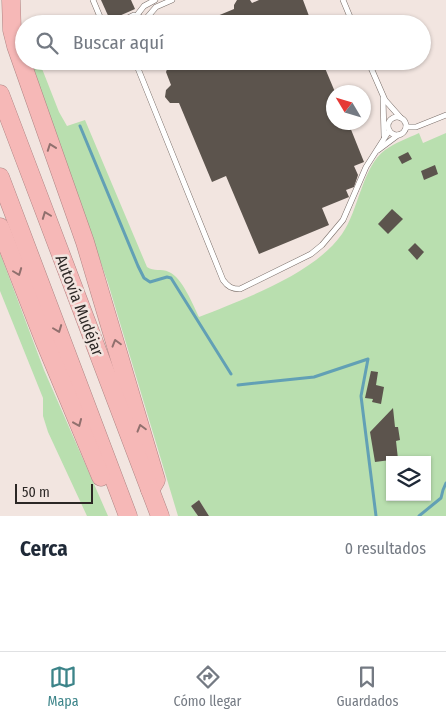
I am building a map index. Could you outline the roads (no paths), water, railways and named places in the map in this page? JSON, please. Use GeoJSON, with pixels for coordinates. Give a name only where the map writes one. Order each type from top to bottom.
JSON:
{"type":"FeatureCollection","features":[{"type":"Feature","properties":{"kind":"highway"},"geometry":{"type":"LineString","coordinates":[[11,0],[12,30],[15,42]]}},
{"type":"Feature","properties":{"kind":"highway"},"geometry":{"type":"LineString","coordinates":[[24,70],[85,242],[154,470],[156,480],[150,490]]}},
{"type":"Feature","properties":{"kind":"highway","name":"Autovía Mudéjar"},"geometry":{"type":"LineString","coordinates":[[0,94],[160,516]]}},
{"type":"Feature","properties":{"kind":"highway","name":"Autovía Mudéjar"},"geometry":{"type":"LineString","coordinates":[[0,177],[128,516]]}},
{"type":"Feature","properties":{"kind":"highway"},"geometry":{"type":"LineString","coordinates":[[0,227],[71,406],[118,516]]}},
{"type":"Feature","properties":{"kind":"lane"},"geometry":{"type":"LineString","coordinates":[[93,0],[99,15]]}},
{"type":"Feature","properties":{"kind":"lane"},"geometry":{"type":"LineString","coordinates":[[137,15],[144,6],[155,0]]}},
{"type":"Feature","properties":{"kind":"lane"},"geometry":{"type":"LineString","coordinates":[[150,15],[156,7],[172,0]]}},
{"type":"Feature","properties":{"kind":"lane"},"geometry":{"type":"LineString","coordinates":[[343,0],[349,15]]}},
{"type":"Feature","properties":{"kind":"lane"},"geometry":{"type":"LineString","coordinates":[[139,70],[223,280],[234,289],[240,289],[311,254],[322,245],[343,220],[366,167],[388,130],[389,121],[392,118],[400,117]]}},
{"type":"Feature","properties":{"kind":"lane"},"geometry":{"type":"LineString","coordinates":[[372,70],[384,105],[384,136]]}},
{"type":"Feature","properties":{"kind":"lane"},"geometry":{"type":"LineString","coordinates":[[375,151],[402,134],[406,127],[406,123],[392,109],[380,90]]}},
{"type":"Feature","properties":{"kind":"lane"},"geometry":{"type":"LineString","coordinates":[[406,127],[416,127],[446,115]]}},
{"type":"Feature","properties":{"kind":"lane"},"geometry":{"type":"LineString","coordinates":[[383,125],[391,133],[398,135]]}},
{"type":"Feature","properties":{"kind":"waterway"},"geometry":{"type":"LineString","coordinates":[[80,126],[144,278],[150,282],[167,277],[171,278],[231,374]]}},
{"type":"Feature","properties":{"kind":"waterway"},"geometry":{"type":"LineString","coordinates":[[238,385],[314,377],[368,359],[361,396],[376,516]]}},
{"type":"Feature","properties":{"kind":"waterway"},"geometry":{"type":"LineString","coordinates":[[419,516],[441,498],[446,483]]}}]}
